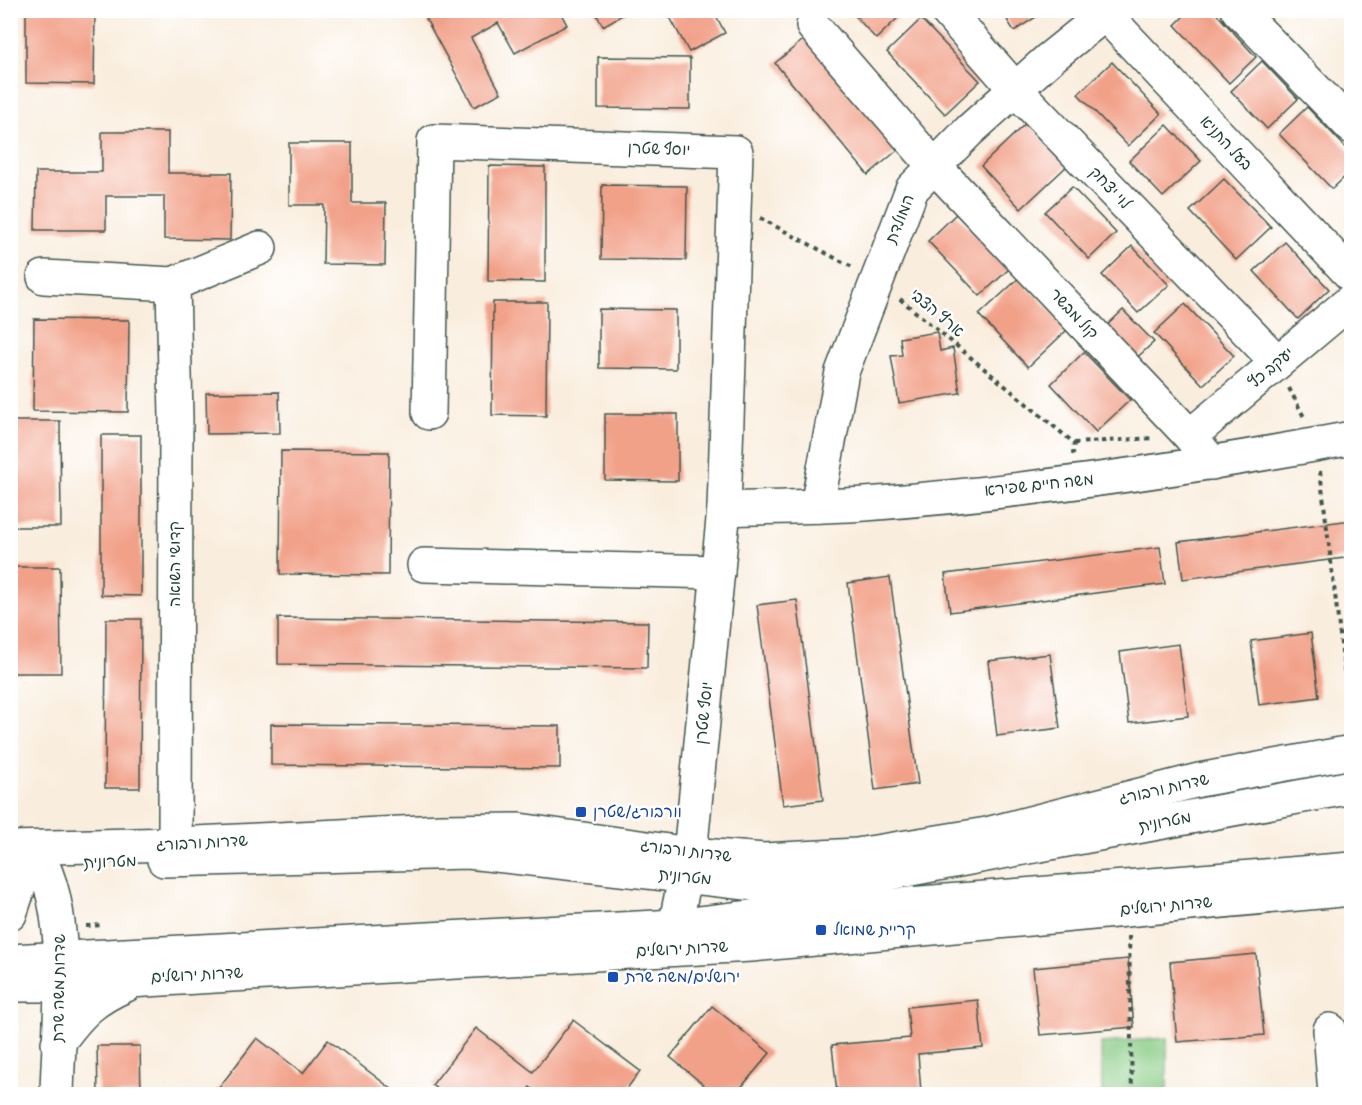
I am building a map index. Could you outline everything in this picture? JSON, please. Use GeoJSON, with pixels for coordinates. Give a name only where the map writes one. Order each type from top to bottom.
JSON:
{"type":"FeatureCollection","features":[{"type":"Feature","properties":{"kind":"street","name":"לוי יצחק"},"geometry":{"type":"LineString","coordinates":[[946,10],[1016,90],[1277,362]]}},
{"type":"Feature","properties":{"kind":"street"},"geometry":{"type":"LineString","coordinates":[[1238,10],[1352,127]]}},
{"type":"Feature","properties":{"kind":"street","name":"המולדת"},"geometry":{"type":"LineString","coordinates":[[817,506],[842,372],[912,189],[970,130],[1105,12]]}},
{"type":"Feature","properties":{"kind":"street","name":"בעל התניא"},"geometry":{"type":"LineString","coordinates":[[1105,12],[1352,276]]}},
{"type":"Feature","properties":{"kind":"street","name":"קול מבשר"},"geometry":{"type":"LineString","coordinates":[[813,26],[934,166],[1190,436],[1212,463]]}},
{"type":"Feature","properties":{"kind":"street","name":"יוסף שטרן"},"geometry":{"type":"LineString","coordinates":[[429,413],[434,141],[736,152],[724,509],[688,866],[666,938]]}},
{"type":"Feature","properties":{"kind":"street"},"geometry":{"type":"LineString","coordinates":[[44,277],[173,284],[260,248]]}},
{"type":"Feature","properties":{"kind":"street","name":"קדושי השואה"},"geometry":{"type":"LineString","coordinates":[[173,284],[176,418],[175,844]]}},
{"type":"Feature","properties":{"kind":"street","name":"יעקב כץ"},"geometry":{"type":"LineString","coordinates":[[1190,436],[1352,300]]}},
{"type":"Feature","properties":{"kind":"street","name":"משה חיים שפירא"},"geometry":{"type":"LineString","coordinates":[[724,509],[865,504],[1071,483],[1212,463],[1352,438]]}},
{"type":"Feature","properties":{"kind":"street"},"geometry":{"type":"LineString","coordinates":[[424,566],[718,572]]}},
{"type":"Feature","properties":{"kind":"street","name":"שדרות ורבורג"},"geometry":{"type":"LineString","coordinates":[[24,857],[175,844],[441,831],[519,830],[688,866],[857,855],[987,834],[1198,780],[1352,752]]}},
{"type":"Feature","properties":{"kind":"street","name":"מטרונית"},"geometry":{"type":"LineString","coordinates":[[24,857],[468,852],[688,866],[755,884],[857,879],[1352,787]]}},
{"type":"Feature","properties":{"kind":"street"},"geometry":{"type":"LineString","coordinates":[[10,914],[24,857]]}},
{"type":"Feature","properties":{"kind":"street","name":"שדרות משה שרת"},"geometry":{"type":"LineString","coordinates":[[24,857],[59,926],[61,972],[57,1095]]}},
{"type":"Feature","properties":{"kind":"street"},"geometry":{"type":"LineString","coordinates":[[10,961],[61,972],[666,938],[768,915],[1352,869]]}},
{"type":"Feature","properties":{"kind":"street","name":"שדרות ירושלים"},"geometry":{"type":"LineString","coordinates":[[10,985],[61,972],[139,978],[666,938],[751,945],[1352,889]]}},
{"type":"Feature","properties":{"kind":"street"},"geometry":{"type":"LineString","coordinates":[[58,1043],[78,1015],[98,997],[139,978]]}},
{"type":"Feature","properties":{"kind":"street"},"geometry":{"type":"LineString","coordinates":[[1330,1030],[1335,1095]]}},
{"type":"Feature","properties":{"kind":"path","name":"ארץ הצבי"},"geometry":{"type":"LineString","coordinates":[[734,205],[876,279],[1074,443]]}},
{"type":"Feature","properties":{"kind":"path"},"geometry":{"type":"LineString","coordinates":[[1277,362],[1317,445],[1352,729]]}},
{"type":"Feature","properties":{"kind":"path"},"geometry":{"type":"LineString","coordinates":[[1071,483],[1074,443],[1190,436]]}},
{"type":"Feature","properties":{"kind":"path"},"geometry":{"type":"LineString","coordinates":[[1128,910],[1132,1095]]}},
{"type":"Feature","properties":{"kind":"green space"},"geometry":{"type":"Polygon","coordinates":[[[1167,1038],[1167,1094],[1102,1094],[1101,1043],[1167,1038]]]}},
{"type":"Feature","properties":{"kind":"building"},"geometry":{"type":"Polygon","coordinates":[[[26,10],[95,10],[94,84],[26,83],[26,10]]]}},
{"type":"Feature","properties":{"kind":"building"},"geometry":{"type":"Polygon","coordinates":[[[421,10],[455,10],[457,13],[461,10],[559,10],[567,25],[515,53],[498,23],[471,38],[501,93],[474,107],[421,10]]]}},
{"type":"Feature","properties":{"kind":"building"},"geometry":{"type":"Polygon","coordinates":[[[594,10],[631,10],[603,26],[594,10]]]}},
{"type":"Feature","properties":{"kind":"building"},"geometry":{"type":"Polygon","coordinates":[[[666,10],[713,10],[725,33],[689,52],[666,10]]]}},
{"type":"Feature","properties":{"kind":"building"},"geometry":{"type":"Polygon","coordinates":[[[850,10],[906,10],[876,39],[850,10]]]}},
{"type":"Feature","properties":{"kind":"building"},"geometry":{"type":"Polygon","coordinates":[[[1001,10],[1047,10],[1014,31],[1001,10]]]}},
{"type":"Feature","properties":{"kind":"building"},"geometry":{"type":"Polygon","coordinates":[[[1190,10],[1213,10],[1256,57],[1229,83],[1175,25],[1190,10]]]}},
{"type":"Feature","properties":{"kind":"building"},"geometry":{"type":"Polygon","coordinates":[[[921,19],[980,81],[945,114],[887,52],[921,19]]]}},
{"type":"Feature","properties":{"kind":"building"},"geometry":{"type":"Polygon","coordinates":[[[808,36],[900,148],[868,175],[775,63],[808,36]]]}},
{"type":"Feature","properties":{"kind":"building"},"geometry":{"type":"Polygon","coordinates":[[[598,57],[690,58],[690,109],[598,108],[598,57]]]}},
{"type":"Feature","properties":{"kind":"building"},"geometry":{"type":"Polygon","coordinates":[[[1262,61],[1298,99],[1267,129],[1231,91],[1262,61]]]}},
{"type":"Feature","properties":{"kind":"building"},"geometry":{"type":"Polygon","coordinates":[[[1112,62],[1161,114],[1128,146],[1078,94],[1112,62]]]}},
{"type":"Feature","properties":{"kind":"building"},"geometry":{"type":"Polygon","coordinates":[[[1307,107],[1352,154],[1352,170],[1332,189],[1279,134],[1307,107]]]}},
{"type":"Feature","properties":{"kind":"building"},"geometry":{"type":"Polygon","coordinates":[[[1027,122],[1068,165],[1021,209],[981,166],[1027,122]]]}},
{"type":"Feature","properties":{"kind":"building"},"geometry":{"type":"Polygon","coordinates":[[[1167,125],[1201,161],[1163,197],[1129,161],[1167,125]]]}},
{"type":"Feature","properties":{"kind":"building"},"geometry":{"type":"Polygon","coordinates":[[[102,132],[168,132],[168,173],[231,173],[230,240],[164,239],[164,196],[106,196],[106,230],[35,230],[36,172],[102,172],[102,132]]]}},
{"type":"Feature","properties":{"kind":"building"},"geometry":{"type":"Polygon","coordinates":[[[289,143],[352,143],[352,203],[386,203],[385,265],[323,264],[324,205],[289,205],[289,143]]]}},
{"type":"Feature","properties":{"kind":"building"},"geometry":{"type":"Polygon","coordinates":[[[489,166],[545,167],[545,282],[488,281],[489,166]]]}},
{"type":"Feature","properties":{"kind":"building"},"geometry":{"type":"Polygon","coordinates":[[[1224,179],[1271,227],[1236,260],[1190,211],[1224,179]]]}},
{"type":"Feature","properties":{"kind":"building"},"geometry":{"type":"Polygon","coordinates":[[[602,185],[687,186],[686,260],[601,259],[602,185]]]}},
{"type":"Feature","properties":{"kind":"building"},"geometry":{"type":"Polygon","coordinates":[[[1072,187],[1116,233],[1089,259],[1045,212],[1072,187]]]}},
{"type":"Feature","properties":{"kind":"building"},"geometry":{"type":"Polygon","coordinates":[[[956,214],[1009,269],[980,296],[928,241],[956,214]]]}},
{"type":"Feature","properties":{"kind":"building"},"geometry":{"type":"Polygon","coordinates":[[[1285,242],[1329,289],[1298,319],[1254,271],[1285,242]]]}},
{"type":"Feature","properties":{"kind":"building"},"geometry":{"type":"Polygon","coordinates":[[[1132,246],[1169,285],[1138,313],[1102,275],[1132,246]]]}},
{"type":"Feature","properties":{"kind":"building"},"geometry":{"type":"Polygon","coordinates":[[[1019,278],[1068,329],[1028,367],[979,315],[1019,278]]]}},
{"type":"Feature","properties":{"kind":"building"},"geometry":{"type":"Polygon","coordinates":[[[493,302],[547,302],[546,416],[492,415],[493,302]]]}},
{"type":"Feature","properties":{"kind":"building"},"geometry":{"type":"Polygon","coordinates":[[[1185,304],[1234,356],[1203,385],[1154,333],[1185,304]]]}},
{"type":"Feature","properties":{"kind":"building"},"geometry":{"type":"Polygon","coordinates":[[[599,309],[676,310],[676,369],[599,368],[599,309]]]}},
{"type":"Feature","properties":{"kind":"building"},"geometry":{"type":"Polygon","coordinates":[[[1123,310],[1154,342],[1131,363],[1101,331],[1123,310]]]}},
{"type":"Feature","properties":{"kind":"building"},"geometry":{"type":"Polygon","coordinates":[[[34,319],[129,320],[128,412],[33,411],[34,319]]]}},
{"type":"Feature","properties":{"kind":"building"},"geometry":{"type":"Polygon","coordinates":[[[937,332],[940,351],[953,348],[960,393],[899,403],[891,356],[902,355],[900,338],[937,332]]]}},
{"type":"Feature","properties":{"kind":"building"},"geometry":{"type":"Polygon","coordinates":[[[1084,352],[1130,400],[1096,432],[1051,384],[1084,352]]]}},
{"type":"Feature","properties":{"kind":"building"},"geometry":{"type":"Polygon","coordinates":[[[279,392],[280,433],[207,434],[206,393],[279,392]]]}},
{"type":"Feature","properties":{"kind":"building"},"geometry":{"type":"Polygon","coordinates":[[[605,414],[678,414],[678,481],[605,480],[605,414]]]}},
{"type":"Feature","properties":{"kind":"building"},"geometry":{"type":"Polygon","coordinates":[[[10,421],[60,421],[61,527],[10,527],[10,421]]]}},
{"type":"Feature","properties":{"kind":"building"},"geometry":{"type":"Polygon","coordinates":[[[101,435],[141,435],[141,596],[101,595],[101,435]]]}},
{"type":"Feature","properties":{"kind":"building"},"geometry":{"type":"Polygon","coordinates":[[[281,451],[389,452],[388,575],[280,574],[281,451]]]}},
{"type":"Feature","properties":{"kind":"building"},"geometry":{"type":"Polygon","coordinates":[[[1352,520],[1352,557],[1183,579],[1178,542],[1352,520]]]}},
{"type":"Feature","properties":{"kind":"building"},"geometry":{"type":"Polygon","coordinates":[[[1160,547],[1165,584],[950,612],[945,574],[1160,547]]]}},
{"type":"Feature","properties":{"kind":"building"},"geometry":{"type":"Polygon","coordinates":[[[10,567],[60,567],[61,673],[10,673],[10,567]]]}},
{"type":"Feature","properties":{"kind":"building"},"geometry":{"type":"Polygon","coordinates":[[[890,577],[918,784],[875,790],[848,583],[890,577]]]}},
{"type":"Feature","properties":{"kind":"building"},"geometry":{"type":"Polygon","coordinates":[[[797,600],[823,800],[783,805],[757,605],[797,600]]]}},
{"type":"Feature","properties":{"kind":"building"},"geometry":{"type":"Polygon","coordinates":[[[278,618],[648,622],[647,668],[278,664],[278,618]]]}},
{"type":"Feature","properties":{"kind":"building"},"geometry":{"type":"Polygon","coordinates":[[[106,619],[141,619],[140,788],[105,788],[106,619]]]}},
{"type":"Feature","properties":{"kind":"building"},"geometry":{"type":"Polygon","coordinates":[[[1311,633],[1319,697],[1259,705],[1251,641],[1311,633]]]}},
{"type":"Feature","properties":{"kind":"building"},"geometry":{"type":"Polygon","coordinates":[[[1179,644],[1188,716],[1129,723],[1120,652],[1179,644]]]}},
{"type":"Feature","properties":{"kind":"building"},"geometry":{"type":"Polygon","coordinates":[[[1050,654],[1060,728],[997,736],[988,661],[1050,654]]]}},
{"type":"Feature","properties":{"kind":"building"},"geometry":{"type":"Polygon","coordinates":[[[271,724],[560,726],[560,768],[271,765],[271,724]]]}},
{"type":"Feature","properties":{"kind":"building"},"geometry":{"type":"Polygon","coordinates":[[[1256,954],[1264,1035],[1177,1042],[1170,962],[1256,954]]]}},
{"type":"Feature","properties":{"kind":"building"},"geometry":{"type":"Polygon","coordinates":[[[1128,959],[1134,1027],[1040,1035],[1033,968],[1128,959]]]}},
{"type":"Feature","properties":{"kind":"building"},"geometry":{"type":"Polygon","coordinates":[[[978,1000],[983,1048],[918,1054],[921,1092],[837,1094],[832,1045],[910,1038],[907,1007],[978,1000]]]}},
{"type":"Feature","properties":{"kind":"building"},"geometry":{"type":"Polygon","coordinates":[[[712,1006],[770,1053],[739,1090],[744,1094],[715,1094],[670,1057],[712,1006]]]}},
{"type":"Feature","properties":{"kind":"building"},"geometry":{"type":"Polygon","coordinates":[[[573,1020],[640,1071],[623,1094],[539,1094],[530,1087],[524,1094],[444,1094],[432,1085],[476,1028],[533,1072],[573,1020]]]}},
{"type":"Feature","properties":{"kind":"building"},"geometry":{"type":"Polygon","coordinates":[[[257,1038],[303,1073],[328,1040],[398,1094],[214,1094],[257,1038]]]}},
{"type":"Feature","properties":{"kind":"building"},"geometry":{"type":"Polygon","coordinates":[[[97,1046],[140,1046],[141,1094],[98,1094],[97,1046]]]}},
{"type":"Feature","properties":{"kind":"place","name":"וורבורג/שטרן"},"geometry":{"type":"Point","coordinates":[581,812]}},
{"type":"Feature","properties":{"kind":"place","name":"קריית שמואל"},"geometry":{"type":"Point","coordinates":[821,930]}},
{"type":"Feature","properties":{"kind":"place","name":"ירושלים/משה שרת"},"geometry":{"type":"Point","coordinates":[613,977]}}]}
